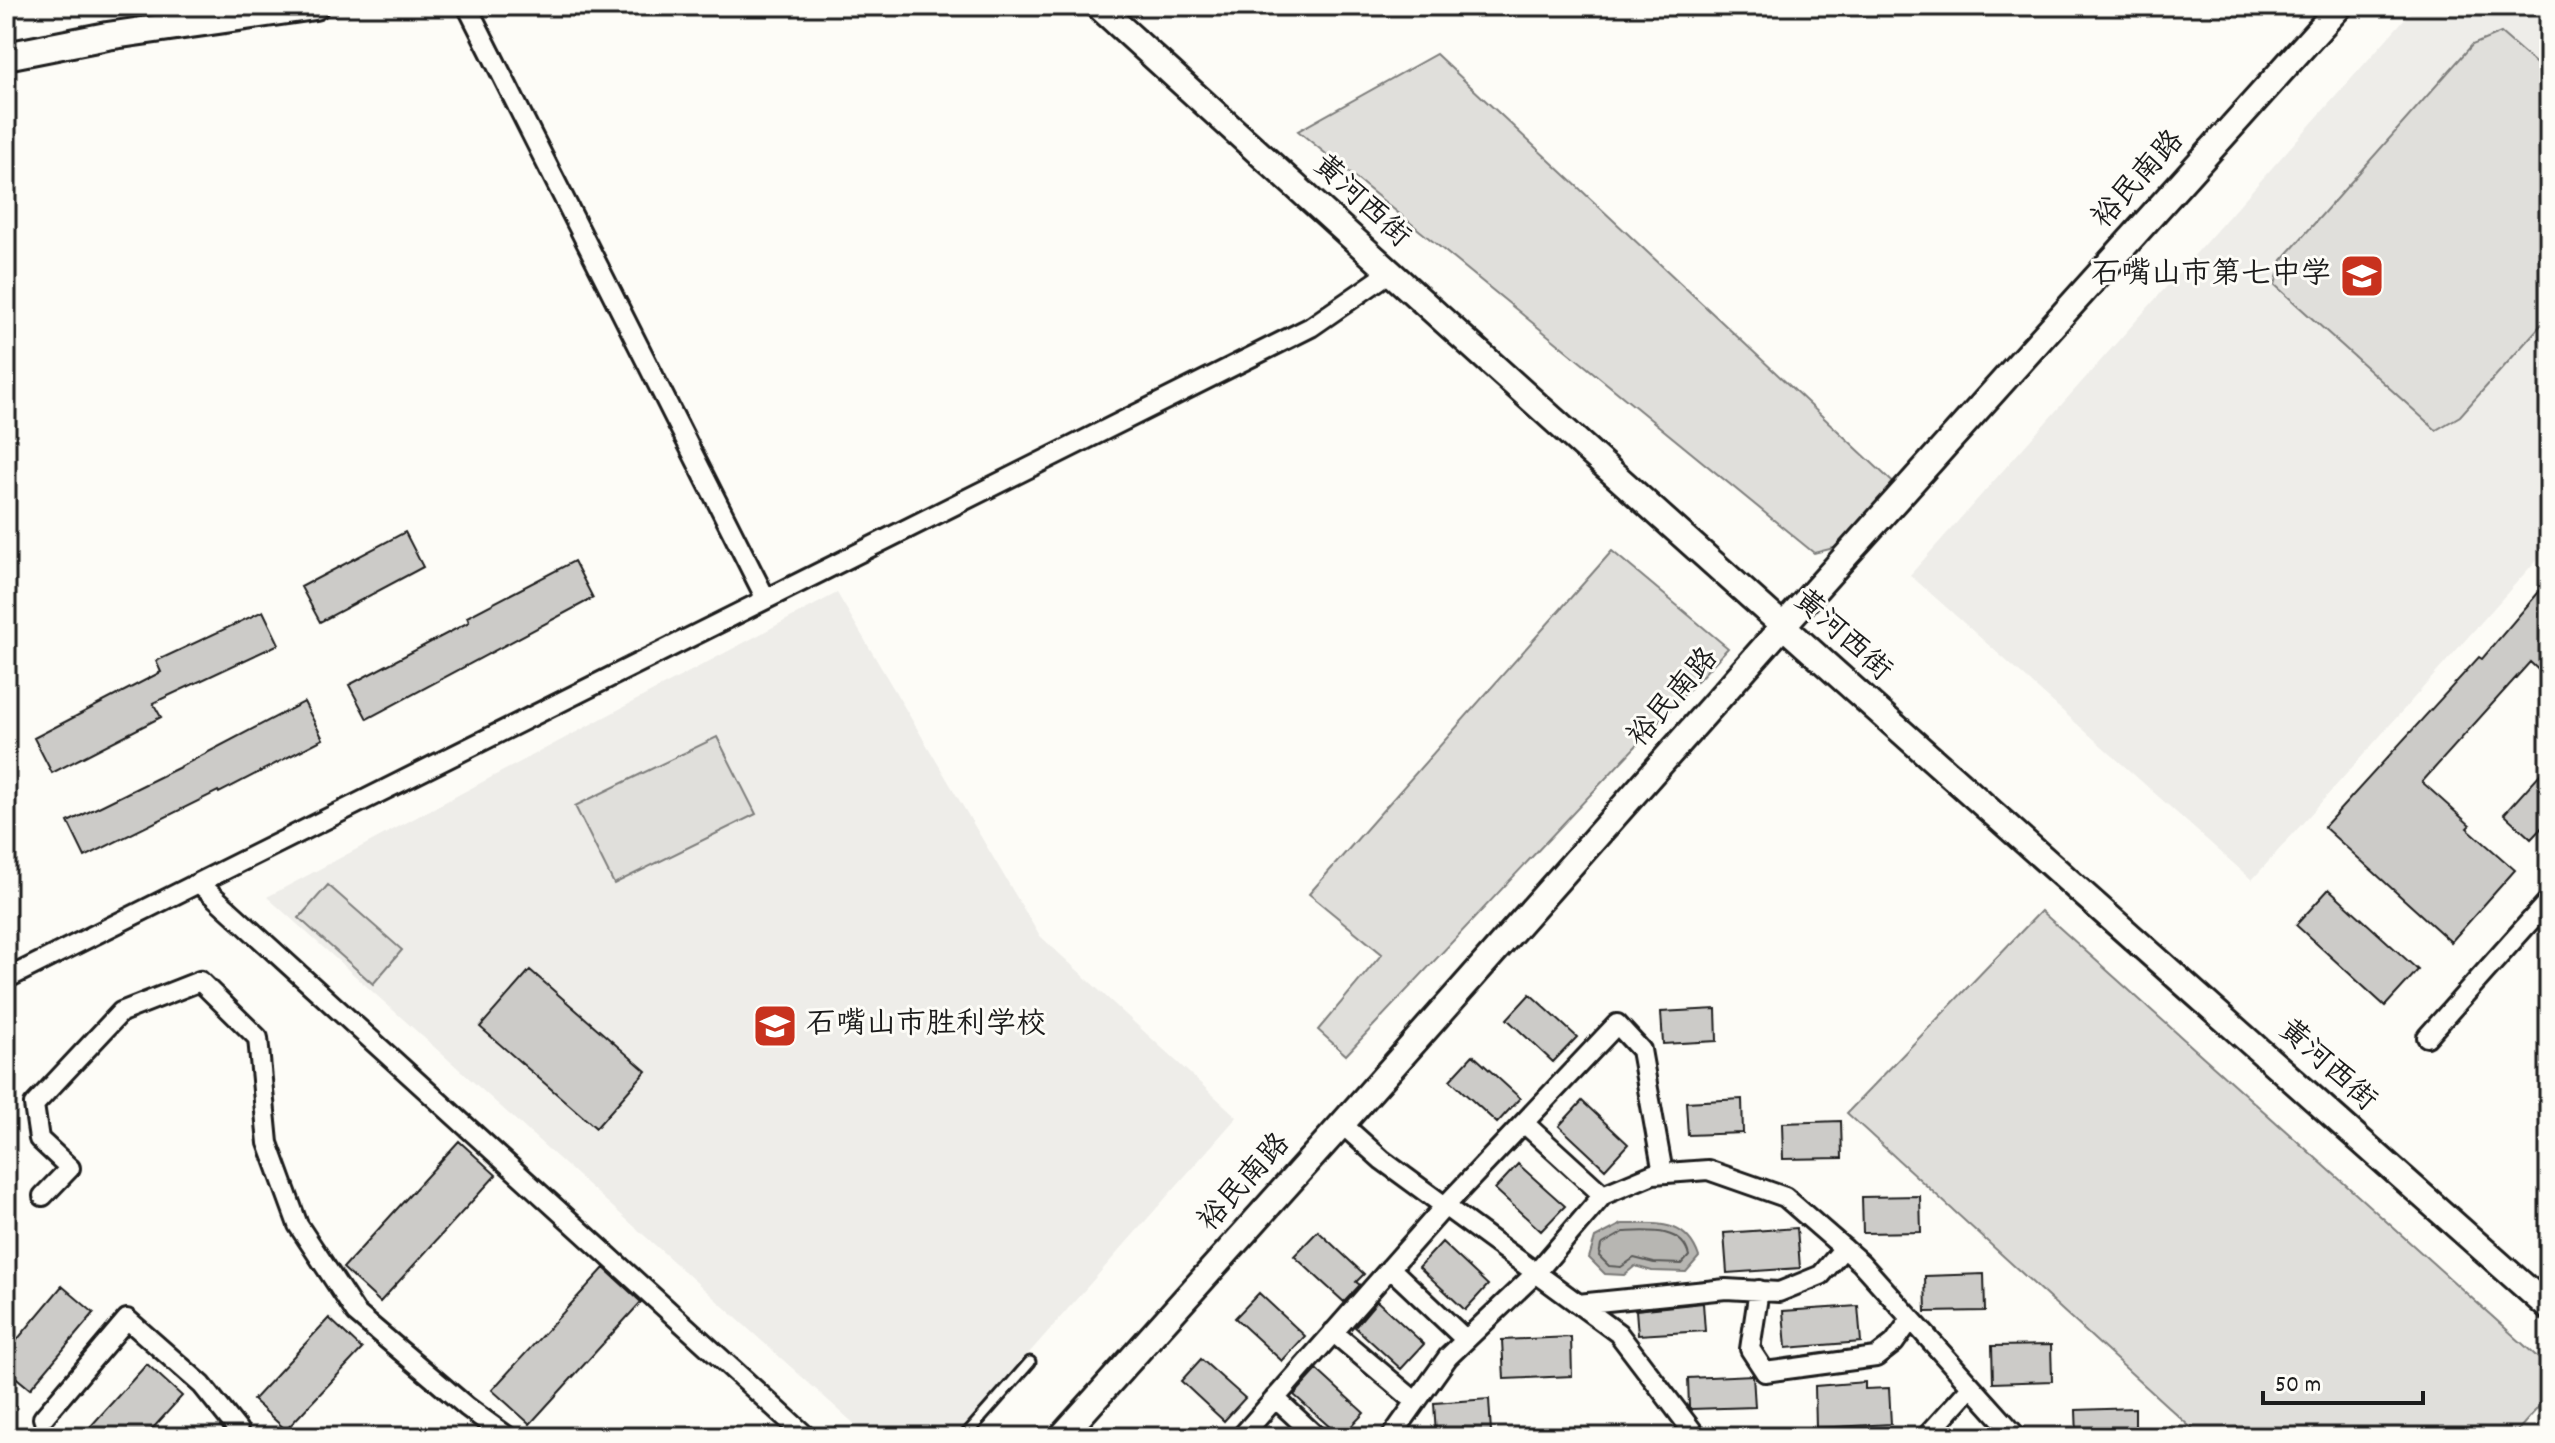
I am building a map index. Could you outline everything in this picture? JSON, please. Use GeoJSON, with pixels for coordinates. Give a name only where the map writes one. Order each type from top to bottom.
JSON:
{"type":"FeatureCollection","features":[{"type":"Feature","properties":{"kind":"main road"},"geometry":{"type":"LineString","coordinates":[[6,56],[107,36],[315,6]]}},
{"type":"Feature","properties":{"kind":"street"},"geometry":{"type":"LineString","coordinates":[[467,6],[766,599]]}},
{"type":"Feature","properties":{"kind":"street","name":"黄河西街"},"geometry":{"type":"LineString","coordinates":[[1098,6],[1782,627],[2549,1308]]}},
{"type":"Feature","properties":{"kind":"street","name":"裕民南路"},"geometry":{"type":"LineString","coordinates":[[1061,1437],[2340,6]]}},
{"type":"Feature","properties":{"kind":"street"},"geometry":{"type":"LineString","coordinates":[[6,979],[1311,327],[1389,273]]}},
{"type":"Feature","properties":{"kind":"street"},"geometry":{"type":"LineString","coordinates":[[199,883],[807,1437]]}},
{"type":"Feature","properties":{"kind":"street"},"geometry":{"type":"LineString","coordinates":[[2427,1037],[2549,900]]}},
{"type":"Feature","properties":{"kind":"street"},"geometry":{"type":"LineString","coordinates":[[43,1196],[70,1168],[39,1139],[34,1105],[121,1012],[200,981],[258,1038],[268,1143],[298,1225],[356,1313],[467,1407],[508,1437]]}},
{"type":"Feature","properties":{"kind":"street"},"geometry":{"type":"LineString","coordinates":[[1241,1437],[1445,1206],[1617,1024],[1641,1050],[1663,1173]]}},
{"type":"Feature","properties":{"kind":"street"},"geometry":{"type":"LineString","coordinates":[[1524,1123],[1603,1195]]}},
{"type":"Feature","properties":{"kind":"street"},"geometry":{"type":"LineString","coordinates":[[1342,1124],[1382,1160],[1618,1333],[1697,1437]]}},
{"type":"Feature","properties":{"kind":"street"},"geometry":{"type":"LineString","coordinates":[[1391,1437],[1448,1357],[1536,1273],[1603,1195],[1653,1174],[1708,1170],[1785,1197],[1861,1263],[2017,1437]]}},
{"type":"Feature","properties":{"kind":"street"},"geometry":{"type":"LineString","coordinates":[[1578,1304],[1726,1289],[1779,1292],[1821,1275],[1844,1248]]}},
{"type":"Feature","properties":{"kind":"street"},"geometry":{"type":"LineString","coordinates":[[1390,1268],[1466,1340]]}},
{"type":"Feature","properties":{"kind":"street"},"geometry":{"type":"LineString","coordinates":[[1759,1290],[1750,1349],[1765,1372],[1876,1357],[1894,1343],[1911,1319]]}},
{"type":"Feature","properties":{"kind":"street"},"geometry":{"type":"LineString","coordinates":[[43,1418],[127,1319],[202,1385],[239,1435]]}},
{"type":"Feature","properties":{"kind":"street"},"geometry":{"type":"LineString","coordinates":[[1333,1332],[1416,1402]]}},
{"type":"Feature","properties":{"kind":"street"},"geometry":{"type":"LineString","coordinates":[[1926,1437],[1971,1387]]}},
{"type":"Feature","properties":{"kind":"street"},"geometry":{"type":"LineString","coordinates":[[1275,1398],[1317,1437]]}},
{"type":"Feature","properties":{"kind":"lane"},"geometry":{"type":"LineString","coordinates":[[964,1437],[1030,1362]]}},
{"type":"Feature","properties":{"kind":"shaded area","name":"石嘴山市第七中学"},"geometry":{"type":"Polygon","coordinates":[[[2416,6],[2549,6],[2549,546],[2252,880],[1910,575],[2416,6]]]}},
{"type":"Feature","properties":{"kind":"shaded area"},"geometry":{"type":"Polygon","coordinates":[[[2501,33],[2549,75],[2549,316],[2460,416],[2436,430],[2275,285],[2282,260],[2472,45],[2501,33]]]}},
{"type":"Feature","properties":{"kind":"shaded area"},"geometry":{"type":"Polygon","coordinates":[[[1436,54],[1902,491],[1850,544],[1814,553],[1298,131],[1436,54]]]}},
{"type":"Feature","properties":{"kind":"shaded area"},"geometry":{"type":"Polygon","coordinates":[[[1612,551],[1728,648],[1346,1055],[1318,1030],[1382,954],[1309,894],[1612,551]]]}},
{"type":"Feature","properties":{"kind":"shaded area","name":"石嘴山市胜利学校"},"geometry":{"type":"Polygon","coordinates":[[[837,593],[1039,935],[1237,1117],[955,1437],[869,1437],[267,897],[837,593]]]}},
{"type":"Feature","properties":{"kind":"shaded area"},"geometry":{"type":"Polygon","coordinates":[[[717,737],[756,814],[614,884],[575,806],[717,737]]]}},
{"type":"Feature","properties":{"kind":"shaded area"},"geometry":{"type":"Polygon","coordinates":[[[328,885],[402,950],[373,984],[299,918],[328,885]]]}},
{"type":"Feature","properties":{"kind":"shaded area"},"geometry":{"type":"Polygon","coordinates":[[[2041,911],[2544,1363],[2543,1402],[2512,1437],[2201,1437],[1847,1113],[2041,911]]]}},
{"type":"Feature","properties":{"kind":"water"},"geometry":{"type":"Polygon","coordinates":[[[1622,1224],[1669,1226],[1686,1236],[1699,1257],[1686,1272],[1652,1271],[1635,1266],[1624,1275],[1605,1274],[1589,1258],[1595,1238],[1622,1224]]]}},
{"type":"Feature","properties":{"kind":"building"},"geometry":{"type":"Polygon","coordinates":[[[405,532],[423,567],[320,622],[301,587],[405,532]]]}},
{"type":"Feature","properties":{"kind":"building"},"geometry":{"type":"Polygon","coordinates":[[[574,561],[593,598],[367,719],[349,685],[469,622],[467,617],[574,561]]]}},
{"type":"Feature","properties":{"kind":"building"},"geometry":{"type":"Polygon","coordinates":[[[2549,580],[2549,680],[2530,662],[2422,782],[2470,825],[2467,828],[2515,870],[2451,942],[2324,827],[2479,657],[2482,659],[2549,580]]]}},
{"type":"Feature","properties":{"kind":"building"},"geometry":{"type":"Polygon","coordinates":[[[263,611],[279,644],[153,703],[161,717],[52,773],[34,738],[161,672],[156,661],[263,611]]]}},
{"type":"Feature","properties":{"kind":"building"},"geometry":{"type":"Polygon","coordinates":[[[304,702],[323,739],[85,857],[68,822],[304,702]]]}},
{"type":"Feature","properties":{"kind":"building"},"geometry":{"type":"Polygon","coordinates":[[[2549,764],[2549,820],[2531,839],[2504,814],[2549,764]]]}},
{"type":"Feature","properties":{"kind":"building"},"geometry":{"type":"Polygon","coordinates":[[[2329,889],[2418,970],[2385,1006],[2296,925],[2329,889]]]}},
{"type":"Feature","properties":{"kind":"building"},"geometry":{"type":"Polygon","coordinates":[[[530,970],[646,1071],[596,1128],[480,1027],[530,970]]]}},
{"type":"Feature","properties":{"kind":"building"},"geometry":{"type":"Polygon","coordinates":[[[1530,994],[1577,1037],[1553,1062],[1507,1019],[1530,994]]]}},
{"type":"Feature","properties":{"kind":"building"},"geometry":{"type":"Polygon","coordinates":[[[1716,1009],[1717,1041],[1663,1044],[1661,1012],[1716,1009]]]}},
{"type":"Feature","properties":{"kind":"building"},"geometry":{"type":"Polygon","coordinates":[[[1473,1055],[1520,1098],[1497,1123],[1450,1080],[1473,1055]]]}},
{"type":"Feature","properties":{"kind":"building"},"geometry":{"type":"Polygon","coordinates":[[[1742,1099],[1743,1133],[1688,1135],[1686,1102],[1742,1099]]]}},
{"type":"Feature","properties":{"kind":"building"},"geometry":{"type":"Polygon","coordinates":[[[1582,1101],[1628,1144],[1605,1169],[1559,1126],[1582,1101]]]}},
{"type":"Feature","properties":{"kind":"building"},"geometry":{"type":"Polygon","coordinates":[[[1841,1121],[1842,1158],[1783,1159],[1782,1123],[1841,1121]]]}},
{"type":"Feature","properties":{"kind":"building"},"geometry":{"type":"Polygon","coordinates":[[[459,1141],[496,1175],[380,1302],[343,1268],[459,1141]]]}},
{"type":"Feature","properties":{"kind":"building"},"geometry":{"type":"Polygon","coordinates":[[[1518,1164],[1565,1206],[1541,1231],[1495,1189],[1518,1164]]]}},
{"type":"Feature","properties":{"kind":"building"},"geometry":{"type":"Polygon","coordinates":[[[1920,1196],[1921,1232],[1863,1233],[1862,1197],[1920,1196]]]}},
{"type":"Feature","properties":{"kind":"building"},"geometry":{"type":"Polygon","coordinates":[[[1797,1228],[1800,1268],[1727,1273],[1724,1233],[1797,1228]]]}},
{"type":"Feature","properties":{"kind":"building"},"geometry":{"type":"Polygon","coordinates":[[[1318,1231],[1364,1274],[1356,1282],[1360,1285],[1344,1302],[1294,1256],[1318,1231]]]}},
{"type":"Feature","properties":{"kind":"building"},"geometry":{"type":"Polygon","coordinates":[[[1442,1242],[1488,1285],[1465,1310],[1419,1267],[1442,1242]]]}},
{"type":"Feature","properties":{"kind":"building"},"geometry":{"type":"Polygon","coordinates":[[[604,1268],[641,1302],[530,1424],[492,1390],[604,1268]]]}},
{"type":"Feature","properties":{"kind":"building"},"geometry":{"type":"Polygon","coordinates":[[[1984,1274],[1985,1311],[1926,1312],[1925,1276],[1984,1274]]]}},
{"type":"Feature","properties":{"kind":"building"},"geometry":{"type":"Polygon","coordinates":[[[62,1286],[94,1313],[30,1389],[6,1369],[6,1353],[62,1286]]]}},
{"type":"Feature","properties":{"kind":"building"},"geometry":{"type":"Polygon","coordinates":[[[1259,1293],[1305,1336],[1282,1361],[1235,1318],[1259,1293]]]}},
{"type":"Feature","properties":{"kind":"building"},"geometry":{"type":"Polygon","coordinates":[[[1377,1301],[1424,1344],[1401,1369],[1355,1327],[1377,1301]]]}},
{"type":"Feature","properties":{"kind":"building"},"geometry":{"type":"Polygon","coordinates":[[[1703,1303],[1705,1331],[1638,1335],[1636,1310],[1703,1303]]]}},
{"type":"Feature","properties":{"kind":"building"},"geometry":{"type":"Polygon","coordinates":[[[1858,1306],[1861,1342],[1786,1348],[1783,1311],[1858,1306]]]}},
{"type":"Feature","properties":{"kind":"building"},"geometry":{"type":"Polygon","coordinates":[[[329,1318],[362,1349],[286,1430],[253,1400],[329,1318]]]}},
{"type":"Feature","properties":{"kind":"building"},"geometry":{"type":"Polygon","coordinates":[[[1571,1337],[1572,1376],[1504,1379],[1502,1340],[1571,1337]]]}},
{"type":"Feature","properties":{"kind":"building"},"geometry":{"type":"Polygon","coordinates":[[[2051,1345],[2052,1381],[1993,1383],[1992,1346],[2051,1345]]]}},
{"type":"Feature","properties":{"kind":"building"},"geometry":{"type":"Polygon","coordinates":[[[1201,1359],[1245,1398],[1224,1421],[1181,1381],[1201,1359]]]}},
{"type":"Feature","properties":{"kind":"building"},"geometry":{"type":"Polygon","coordinates":[[[147,1364],[182,1396],[145,1437],[81,1437],[147,1364]]]}},
{"type":"Feature","properties":{"kind":"building"},"geometry":{"type":"Polygon","coordinates":[[[1317,1370],[1364,1413],[1341,1437],[1294,1395],[1317,1370]]]}},
{"type":"Feature","properties":{"kind":"building"},"geometry":{"type":"Polygon","coordinates":[[[1753,1375],[1755,1407],[1689,1407],[1688,1378],[1753,1375]]]}},
{"type":"Feature","properties":{"kind":"building"},"geometry":{"type":"Polygon","coordinates":[[[1865,1382],[1865,1389],[1889,1388],[1891,1424],[1816,1428],[1815,1386],[1865,1382]]]}},
{"type":"Feature","properties":{"kind":"building"},"geometry":{"type":"Polygon","coordinates":[[[1489,1399],[1491,1432],[1436,1435],[1434,1403],[1489,1399]]]}},
{"type":"Feature","properties":{"kind":"building"},"geometry":{"type":"Polygon","coordinates":[[[2135,1408],[2135,1437],[2077,1437],[2076,1410],[2135,1408]]]}},
{"type":"Feature","properties":{"kind":"place","name":"石嘴山市第七中学"},"geometry":{"type":"Point","coordinates":[2362,276]}},
{"type":"Feature","properties":{"kind":"place","name":"石嘴山市胜利学校"},"geometry":{"type":"Point","coordinates":[775,1026]}}]}
